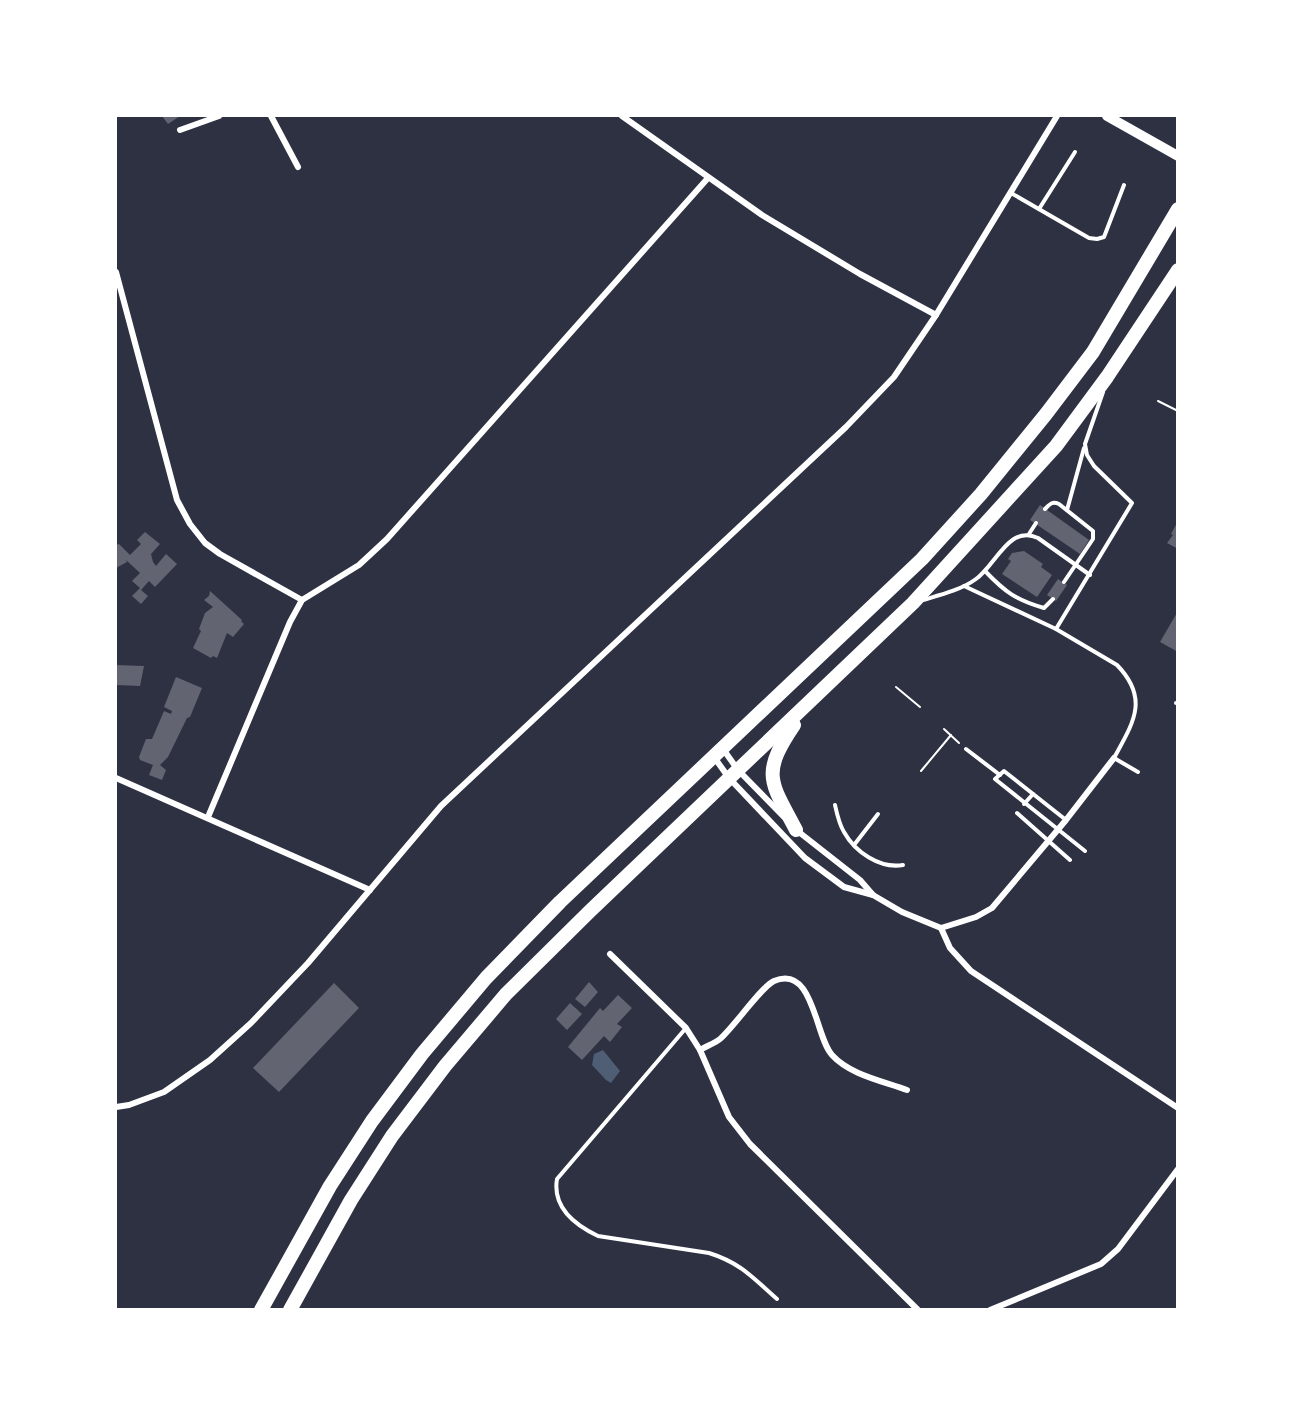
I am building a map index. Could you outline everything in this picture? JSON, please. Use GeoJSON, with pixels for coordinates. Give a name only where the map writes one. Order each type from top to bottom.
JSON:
{"type":"FeatureCollection","features":[{"type":"Feature","properties":{"kind":"main road"},"geometry":{"type":"LineString","coordinates":[[261,1310],[330,1186],[372,1121],[422,1054],[486,978],[560,902],[922,559],[981,494],[1093,352],[1178,208]]}},
{"type":"Feature","properties":{"kind":"main road"},"geometry":{"type":"LineString","coordinates":[[290,1310],[351,1200],[392,1136],[445,1066],[506,994],[913,603],[1056,446],[1107,376],[1178,270]]}},
{"type":"Feature","properties":{"kind":"main road"},"geometry":{"type":"LineString","coordinates":[[796,830],[776,792],[772,772],[773,760],[808,704]]}},
{"type":"Feature","properties":{"kind":"street"},"geometry":{"type":"LineString","coordinates":[[180,130],[219,116]]}},
{"type":"Feature","properties":{"kind":"street"},"geometry":{"type":"LineString","coordinates":[[271,116],[298,167]]}},
{"type":"Feature","properties":{"kind":"street"},"geometry":{"type":"LineString","coordinates":[[622,116],[708,178],[806,242],[936,315]]}},
{"type":"Feature","properties":{"kind":"street"},"geometry":{"type":"LineString","coordinates":[[116,1107],[129,1105],[164,1092],[210,1060],[251,1023],[308,963],[441,806],[846,428],[894,377],[936,315],[1057,116]]}},
{"type":"Feature","properties":{"kind":"street"},"geometry":{"type":"LineString","coordinates":[[1107,116],[1178,156]]}},
{"type":"Feature","properties":{"kind":"street"},"geometry":{"type":"LineString","coordinates":[[208,817],[290,622],[302,600],[359,565],[387,539],[708,178]]}},
{"type":"Feature","properties":{"kind":"street"},"geometry":{"type":"LineString","coordinates":[[116,272],[177,500],[190,524],[205,543],[220,554],[302,600]]}},
{"type":"Feature","properties":{"kind":"street"},"geometry":{"type":"LineString","coordinates":[[718,753],[805,858],[844,887],[873,895],[902,912],[941,928],[976,917],[992,908],[1066,820],[1114,758]]}},
{"type":"Feature","properties":{"kind":"street"},"geometry":{"type":"LineString","coordinates":[[718,753],[734,774],[796,830],[860,880],[873,895]]}},
{"type":"Feature","properties":{"kind":"street"},"geometry":{"type":"LineString","coordinates":[[116,778],[370,890]]}},
{"type":"Feature","properties":{"kind":"street"},"geometry":{"type":"LineString","coordinates":[[941,928],[950,948],[971,971],[1178,1108]]}},
{"type":"Feature","properties":{"kind":"street"},"geometry":{"type":"LineString","coordinates":[[610,954],[686,1028],[700,1050],[729,1116],[750,1144],[918,1310]]}},
{"type":"Feature","properties":{"kind":"street"},"geometry":{"type":"LineString","coordinates":[[700,1050],[719,1040],[771,982],[786,980],[797,982],[810,998],[822,1040],[830,1054],[841,1064],[907,1090]]}},
{"type":"Feature","properties":{"kind":"street"},"geometry":{"type":"LineString","coordinates":[[990,1310],[1101,1264],[1119,1249],[1178,1169]]}},
{"type":"Feature","properties":{"kind":"lane"},"geometry":{"type":"LineString","coordinates":[[1039,209],[1075,152]]}},
{"type":"Feature","properties":{"kind":"lane"},"geometry":{"type":"LineString","coordinates":[[1010,192],[1089,238],[1097,239],[1104,237],[1124,185]]}},
{"type":"Feature","properties":{"kind":"lane"},"geometry":{"type":"LineString","coordinates":[[1067,510],[1107,376]]}},
{"type":"Feature","properties":{"kind":"lane"},"geometry":{"type":"LineString","coordinates":[[1056,629],[1132,503],[1094,466],[1087,455],[1086,444]]}},
{"type":"Feature","properties":{"kind":"lane"},"geometry":{"type":"LineString","coordinates":[[1045,509],[1050,503],[1055,502],[1093,531],[1093,539],[1064,582]]}},
{"type":"Feature","properties":{"kind":"lane"},"geometry":{"type":"LineString","coordinates":[[1029,534],[1036,524]]}},
{"type":"Feature","properties":{"kind":"lane"},"geometry":{"type":"LineString","coordinates":[[913,603],[947,593],[975,580],[1002,549],[1022,534],[1029,534],[1090,575]]}},
{"type":"Feature","properties":{"kind":"lane"},"geometry":{"type":"LineString","coordinates":[[985,571],[1003,590],[1025,602],[1044,608],[1053,599]]}},
{"type":"Feature","properties":{"kind":"lane"},"geometry":{"type":"LineString","coordinates":[[964,586],[1056,629],[1117,665],[1134,690],[1137,700],[1132,724],[1114,758],[1138,772]]}},
{"type":"Feature","properties":{"kind":"lane"},"geometry":{"type":"LineString","coordinates":[[966,749],[1000,775]]}},
{"type":"Feature","properties":{"kind":"lane"},"geometry":{"type":"LineString","coordinates":[[1066,820],[1004,771],[995,779],[1084,851]]}},
{"type":"Feature","properties":{"kind":"lane"},"geometry":{"type":"LineString","coordinates":[[1024,804],[1033,794]]}},
{"type":"Feature","properties":{"kind":"lane"},"geometry":{"type":"LineString","coordinates":[[835,805],[843,832],[854,845],[881,864],[893,867],[903,865]]}},
{"type":"Feature","properties":{"kind":"lane"},"geometry":{"type":"LineString","coordinates":[[1017,813],[1070,860]]}},
{"type":"Feature","properties":{"kind":"lane"},"geometry":{"type":"LineString","coordinates":[[854,845],[878,814]]}},
{"type":"Feature","properties":{"kind":"lane"},"geometry":{"type":"LineString","coordinates":[[686,1028],[557,1179],[556,1197],[566,1214],[581,1228],[598,1236],[722,1257],[740,1265],[777,1299]]}},
{"type":"Feature","properties":{"kind":"path"},"geometry":{"type":"LineString","coordinates":[[1158,401],[1178,411]]}},
{"type":"Feature","properties":{"kind":"path"},"geometry":{"type":"LineString","coordinates":[[896,687],[920,707]]}},
{"type":"Feature","properties":{"kind":"path"},"geometry":{"type":"LineString","coordinates":[[944,729],[966,749]]}},
{"type":"Feature","properties":{"kind":"path"},"geometry":{"type":"LineString","coordinates":[[921,771],[951,735]]}},
{"type":"Feature","properties":{"kind":"water"},"geometry":{"type":"Polygon","coordinates":[[[603,1050],[620,1071],[611,1083],[592,1065],[594,1054],[603,1050]]]}},
{"type":"Feature","properties":{"kind":"building"},"geometry":{"type":"Polygon","coordinates":[[[162,116],[180,116],[168,124],[162,116]]]}},
{"type":"Feature","properties":{"kind":"building"},"geometry":{"type":"Polygon","coordinates":[[[1040,505],[1089,540],[1080,554],[1030,520],[1040,505]]]}},
{"type":"Feature","properties":{"kind":"building"},"geometry":{"type":"Polygon","coordinates":[[[1178,521],[1178,549],[1167,543],[1178,521]]]}},
{"type":"Feature","properties":{"kind":"building"},"geometry":{"type":"Polygon","coordinates":[[[145,532],[160,544],[151,554],[156,566],[166,554],[177,564],[155,587],[149,581],[141,590],[148,596],[141,604],[132,596],[140,588],[132,581],[140,573],[126,560],[127,562],[116,568],[116,545],[119,544],[130,555],[141,544],[137,540],[145,532]]]}},
{"type":"Feature","properties":{"kind":"building"},"geometry":{"type":"Polygon","coordinates":[[[1024,551],[1043,564],[1041,567],[1052,575],[1037,597],[1002,574],[1011,561],[1008,559],[1012,553],[1024,551]]]}},
{"type":"Feature","properties":{"kind":"building"},"geometry":{"type":"Polygon","coordinates":[[[1058,579],[1067,585],[1056,601],[1047,595],[1058,579]]]}},
{"type":"Feature","properties":{"kind":"building"},"geometry":{"type":"Polygon","coordinates":[[[210,591],[244,624],[233,637],[227,633],[217,658],[213,656],[211,658],[193,648],[201,631],[199,629],[205,613],[213,607],[204,600],[209,596],[210,591]]]}},
{"type":"Feature","properties":{"kind":"building"},"geometry":{"type":"Polygon","coordinates":[[[1178,611],[1178,652],[1160,642],[1178,611]]]}},
{"type":"Feature","properties":{"kind":"building"},"geometry":{"type":"Polygon","coordinates":[[[116,665],[144,666],[140,686],[116,685],[116,665]]]}},
{"type":"Feature","properties":{"kind":"building"},"geometry":{"type":"Polygon","coordinates":[[[176,677],[202,688],[190,717],[187,718],[168,757],[160,765],[166,770],[162,780],[149,775],[153,765],[140,760],[139,757],[146,739],[152,739],[164,711],[171,714],[172,711],[164,707],[176,677]]]}},
{"type":"Feature","properties":{"kind":"building"},"geometry":{"type":"Polygon","coordinates":[[[589,982],[598,992],[585,1007],[575,999],[589,982]]]}},
{"type":"Feature","properties":{"kind":"building"},"geometry":{"type":"Polygon","coordinates":[[[334,983],[359,1008],[279,1092],[253,1068],[334,983]]]}},
{"type":"Feature","properties":{"kind":"building"},"geometry":{"type":"Polygon","coordinates":[[[618,995],[632,1008],[617,1024],[622,1027],[610,1042],[604,1036],[582,1060],[568,1047],[600,1008],[603,1011],[618,995]]]}},
{"type":"Feature","properties":{"kind":"building"},"geometry":{"type":"Polygon","coordinates":[[[570,1003],[582,1014],[567,1030],[556,1019],[570,1003]]]}}]}
